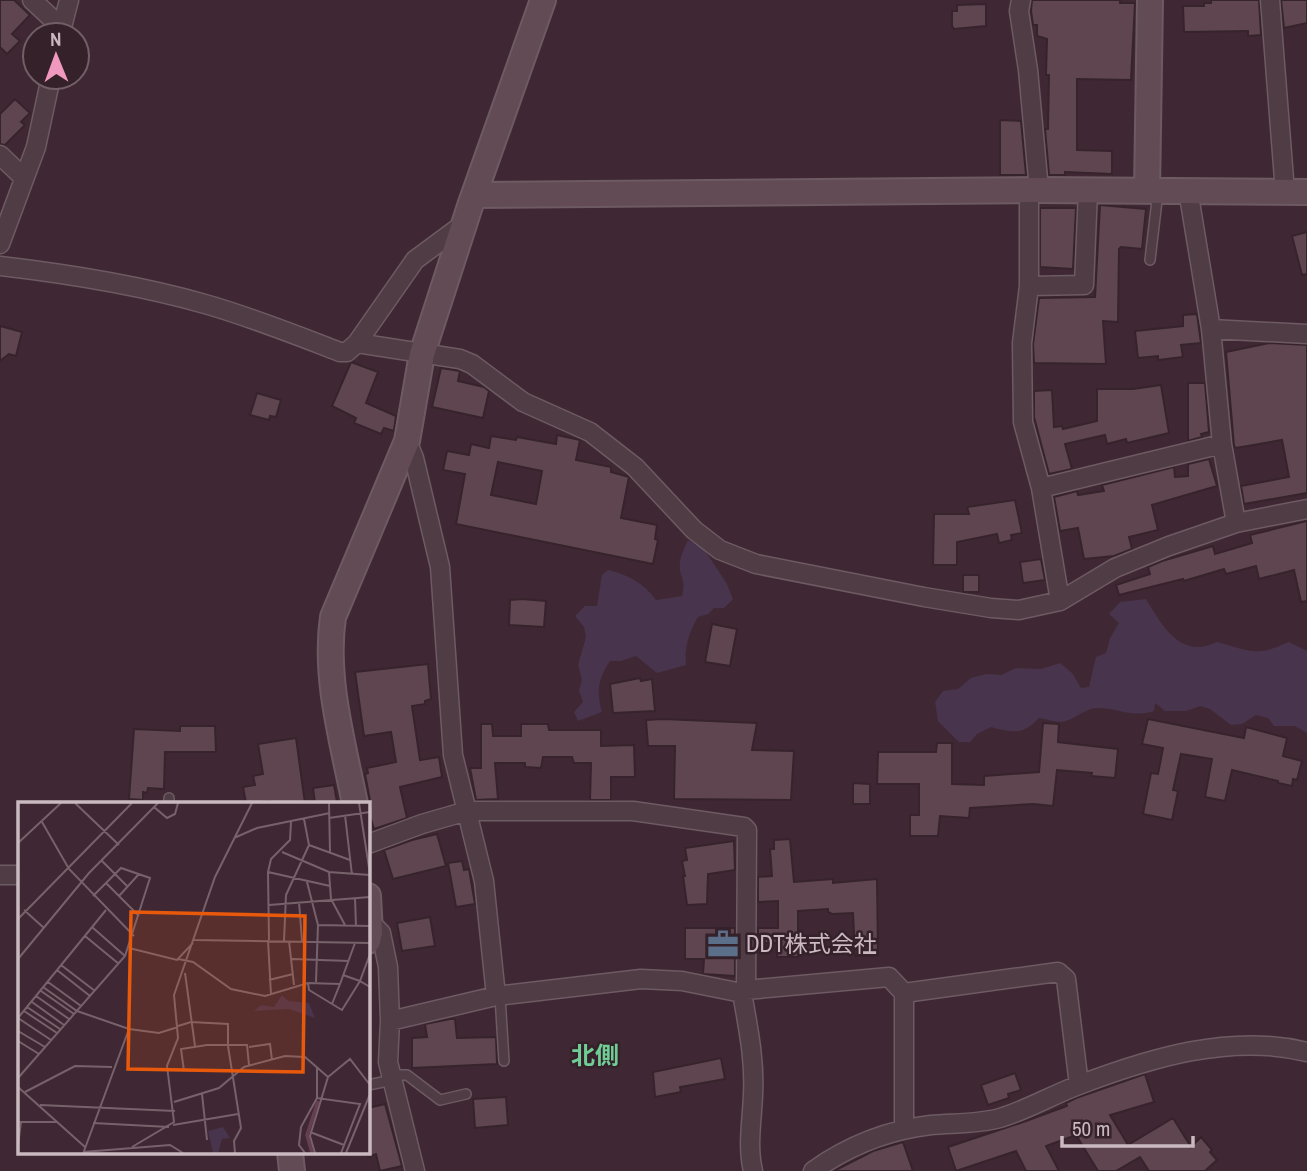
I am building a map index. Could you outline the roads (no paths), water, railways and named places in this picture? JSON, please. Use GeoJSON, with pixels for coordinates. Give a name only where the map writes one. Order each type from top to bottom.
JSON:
{"type":"FeatureCollection","features":[{"type":"Feature","properties":{"kind":"street"},"geometry":{"type":"LineString","coordinates":[[32,0],[51,21]]}},
{"type":"Feature","properties":{"kind":"street"},"geometry":{"type":"LineString","coordinates":[[64,21],[69,0]]}},
{"type":"Feature","properties":{"kind":"street"},"geometry":{"type":"LineString","coordinates":[[355,802],[340,727],[329,646],[333,617],[407,441],[422,354],[474,195],[543,0]]}},
{"type":"Feature","properties":{"kind":"street"},"geometry":{"type":"LineString","coordinates":[[1021,0],[1019,11],[1028,70],[1034,190],[1029,286],[1022,343],[1023,422],[1041,488],[1060,601]]}},
{"type":"Feature","properties":{"kind":"street"},"geometry":{"type":"LineString","coordinates":[[1150,0],[1153,191]]}},
{"type":"Feature","properties":{"kind":"street"},"geometry":{"type":"LineString","coordinates":[[474,195],[1034,190],[1296,192],[1270,0]]}},
{"type":"Feature","properties":{"kind":"street"},"geometry":{"type":"LineString","coordinates":[[0,244],[36,147],[48,91]]}},
{"type":"Feature","properties":{"kind":"street"},"geometry":{"type":"LineString","coordinates":[[0,155],[24,178]]}},
{"type":"Feature","properties":{"kind":"street"},"geometry":{"type":"LineString","coordinates":[[1029,286],[1084,285],[1088,190]]}},
{"type":"Feature","properties":{"kind":"street"},"geometry":{"type":"LineString","coordinates":[[1188,190],[1211,329],[1222,444],[1236,523]]}},
{"type":"Feature","properties":{"kind":"street"},"geometry":{"type":"LineString","coordinates":[[0,265],[80,277],[205,304],[347,352],[357,343],[415,260],[465,223]]}},
{"type":"Feature","properties":{"kind":"street"},"geometry":{"type":"LineString","coordinates":[[1211,329],[1307,334]]}},
{"type":"Feature","properties":{"kind":"street"},"geometry":{"type":"LineString","coordinates":[[357,343],[460,359],[472,364],[523,402],[590,432],[635,467],[694,530],[720,550],[757,565],[991,608],[1019,610],[1060,601],[1115,568],[1236,523],[1307,509]]}},
{"type":"Feature","properties":{"kind":"street"},"geometry":{"type":"LineString","coordinates":[[407,441],[414,458],[440,567],[453,755],[484,881],[498,996]]}},
{"type":"Feature","properties":{"kind":"street"},"geometry":{"type":"LineString","coordinates":[[1041,488],[1222,444]]}},
{"type":"Feature","properties":{"kind":"street"},"geometry":{"type":"LineString","coordinates":[[369,844],[467,811],[633,811],[744,827],[747,830],[744,991],[753,1052],[749,1150],[753,1171]]}},
{"type":"Feature","properties":{"kind":"street"},"geometry":{"type":"LineString","coordinates":[[369,931],[381,933],[386,956],[390,1021],[388,1062],[415,1171]]}},
{"type":"Feature","properties":{"kind":"street"},"geometry":{"type":"LineString","coordinates":[[904,993],[1058,972],[1066,979],[1079,1085]]}},
{"type":"Feature","properties":{"kind":"street"},"geometry":{"type":"LineString","coordinates":[[390,1021],[498,996],[641,979],[682,981],[744,991],[889,977],[904,993],[904,1129]]}},
{"type":"Feature","properties":{"kind":"street"},"geometry":{"type":"LineString","coordinates":[[813,1171],[834,1156],[904,1129],[998,1118],[1079,1085],[1171,1055],[1222,1047],[1279,1047],[1307,1052]]}},
{"type":"Feature","properties":{"kind":"lane"},"geometry":{"type":"LineString","coordinates":[[1150,260],[1153,191]]}},
{"type":"Feature","properties":{"kind":"lane"},"geometry":{"type":"LineString","coordinates":[[498,996],[504,1061]]}},
{"type":"Feature","properties":{"kind":"lane"},"geometry":{"type":"LineString","coordinates":[[369,1085],[407,1075],[440,1100],[466,1094]]}},
{"type":"Feature","properties":{"kind":"place","name":"DDT株式会社"},"geometry":{"type":"Point","coordinates":[723,944]}},
{"type":"Feature","properties":{"kind":"district","name":"北側"},"geometry":{"type":"Point","coordinates":[595,1056]}}]}
